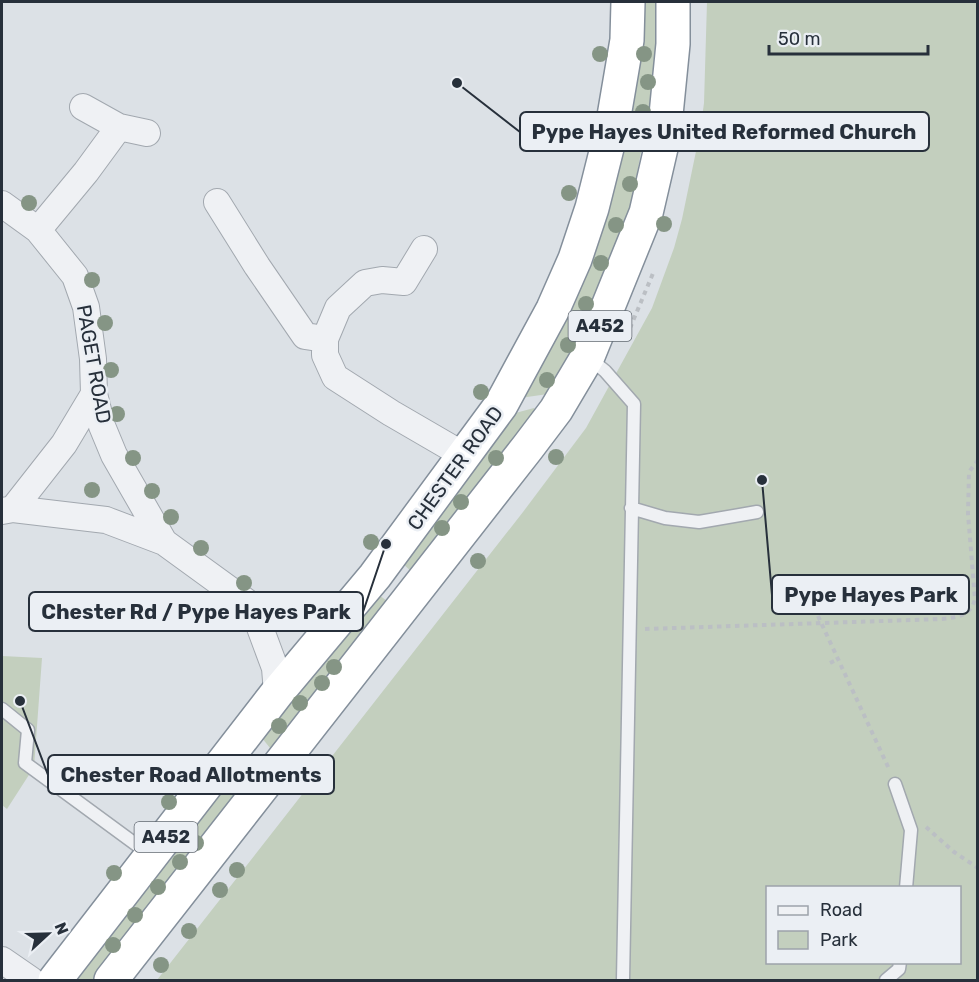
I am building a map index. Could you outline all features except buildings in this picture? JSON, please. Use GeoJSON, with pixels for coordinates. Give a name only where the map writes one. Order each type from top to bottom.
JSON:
{"type":"FeatureCollection","features":[{"type":"Feature","properties":{"kind":"highway","name":"CHESTER ROAD"},"geometry":{"type":"LineString","coordinates":[[54,981],[277,693],[375,576],[501,405],[553,309],[575,259],[592,208],[612,128],[627,40],[628,2]]}},
{"type":"Feature","properties":{"kind":"highway","name":"A452"},"geometry":{"type":"LineString","coordinates":[[111,981],[408,602],[555,410],[588,356],[646,213],[664,135],[673,44],[673,2]]}},
{"type":"Feature","properties":{"kind":"highway"},"geometry":{"type":"LineString","coordinates":[[375,576],[408,602]]}},
{"type":"Feature","properties":{"kind":"highway"},"geometry":{"type":"LineString","coordinates":[[235,747],[271,775]]}},
{"type":"Feature","properties":{"kind":"street"},"geometry":{"type":"LineString","coordinates":[[83,107],[119,127],[147,133]]}},
{"type":"Feature","properties":{"kind":"street"},"geometry":{"type":"LineString","coordinates":[[38,230],[86,172],[119,127]]}},
{"type":"Feature","properties":{"kind":"street"},"geometry":{"type":"LineString","coordinates":[[217,202],[256,266],[305,336],[325,339]]}},
{"type":"Feature","properties":{"kind":"street","name":"PAGET ROAD"},"geometry":{"type":"LineString","coordinates":[[2,204],[38,230],[75,276],[86,307],[93,359],[94,394],[102,426],[114,455],[164,542]]}},
{"type":"Feature","properties":{"kind":"street"},"geometry":{"type":"LineString","coordinates":[[424,249],[404,282],[382,280],[365,283],[338,308],[325,339],[326,355],[335,377],[465,456]]}},
{"type":"Feature","properties":{"kind":"street"},"geometry":{"type":"LineString","coordinates":[[7,510],[64,444],[94,394]]}},
{"type":"Feature","properties":{"kind":"street"},"geometry":{"type":"LineString","coordinates":[[7,510],[106,520],[164,542],[252,606],[293,614],[354,603]]}},
{"type":"Feature","properties":{"kind":"street"},"geometry":{"type":"LineString","coordinates":[[252,606],[275,668],[277,693]]}},
{"type":"Feature","properties":{"kind":"lane"},"geometry":{"type":"LineString","coordinates":[[588,356],[605,371],[634,404],[623,981]]}},
{"type":"Feature","properties":{"kind":"lane"},"geometry":{"type":"LineString","coordinates":[[631,508],[665,518],[699,522],[757,512]]}},
{"type":"Feature","properties":{"kind":"lane"},"geometry":{"type":"LineString","coordinates":[[2,709],[28,730],[26,763],[151,856]]}},
{"type":"Feature","properties":{"kind":"lane"},"geometry":{"type":"LineString","coordinates":[[896,784],[910,830],[906,886]]}},
{"type":"Feature","properties":{"kind":"lane"},"geometry":{"type":"LineString","coordinates":[[886,981],[899,969],[900,964]]}},
{"type":"Feature","properties":{"kind":"path"},"geometry":{"type":"LineString","coordinates":[[628,629],[822,624],[942,619],[960,616],[973,607],[975,599],[968,514],[969,472],[978,460]]}},
{"type":"Feature","properties":{"kind":"path"},"geometry":{"type":"LineString","coordinates":[[818,616],[896,784]]}},
{"type":"Feature","properties":{"kind":"path"},"geometry":{"type":"LineString","coordinates":[[830,663],[838,659]]}},
{"type":"Feature","properties":{"kind":"path"},"geometry":{"type":"LineString","coordinates":[[920,822],[954,852],[978,868]]}},
{"type":"Feature","properties":{"kind":"green space"},"geometry":{"type":"Polygon","coordinates":[[[640,2],[661,2],[660,51],[629,216],[562,374],[548,394],[520,398],[640,2]]]}},
{"type":"Feature","properties":{"kind":"green space"},"geometry":{"type":"Polygon","coordinates":[[[707,2],[977,2],[977,980],[157,980],[523,512],[586,428],[652,308],[682,219],[704,103],[707,2]]]}},
{"type":"Feature","properties":{"kind":"green space"},"geometry":{"type":"Polygon","coordinates":[[[534,408],[539,413],[413,573],[402,563],[508,415],[534,408]]]}},
{"type":"Feature","properties":{"kind":"green space"},"geometry":{"type":"Polygon","coordinates":[[[375,592],[391,604],[279,748],[270,748],[262,738],[375,592]]]}},
{"type":"Feature","properties":{"kind":"green space"},"geometry":{"type":"Polygon","coordinates":[[[2,656],[42,658],[34,767],[7,809],[2,805],[2,656]]]}},
{"type":"Feature","properties":{"kind":"green space"},"geometry":{"type":"Polygon","coordinates":[[[232,771],[251,784],[97,980],[69,980],[232,771]]]}},
{"type":"Feature","properties":{"kind":"place","name":"Pype Hayes United Reformed Church"},"geometry":{"type":"Point","coordinates":[457,83]}},
{"type":"Feature","properties":{"kind":"place","name":"Pype Hayes Park"},"geometry":{"type":"Point","coordinates":[762,480]}},
{"type":"Feature","properties":{"kind":"place","name":"Chester Rd / Pype Hayes Park"},"geometry":{"type":"Point","coordinates":[386,544]}},
{"type":"Feature","properties":{"kind":"place","name":"Chester Road Allotments"},"geometry":{"type":"Point","coordinates":[20,701]}}]}
